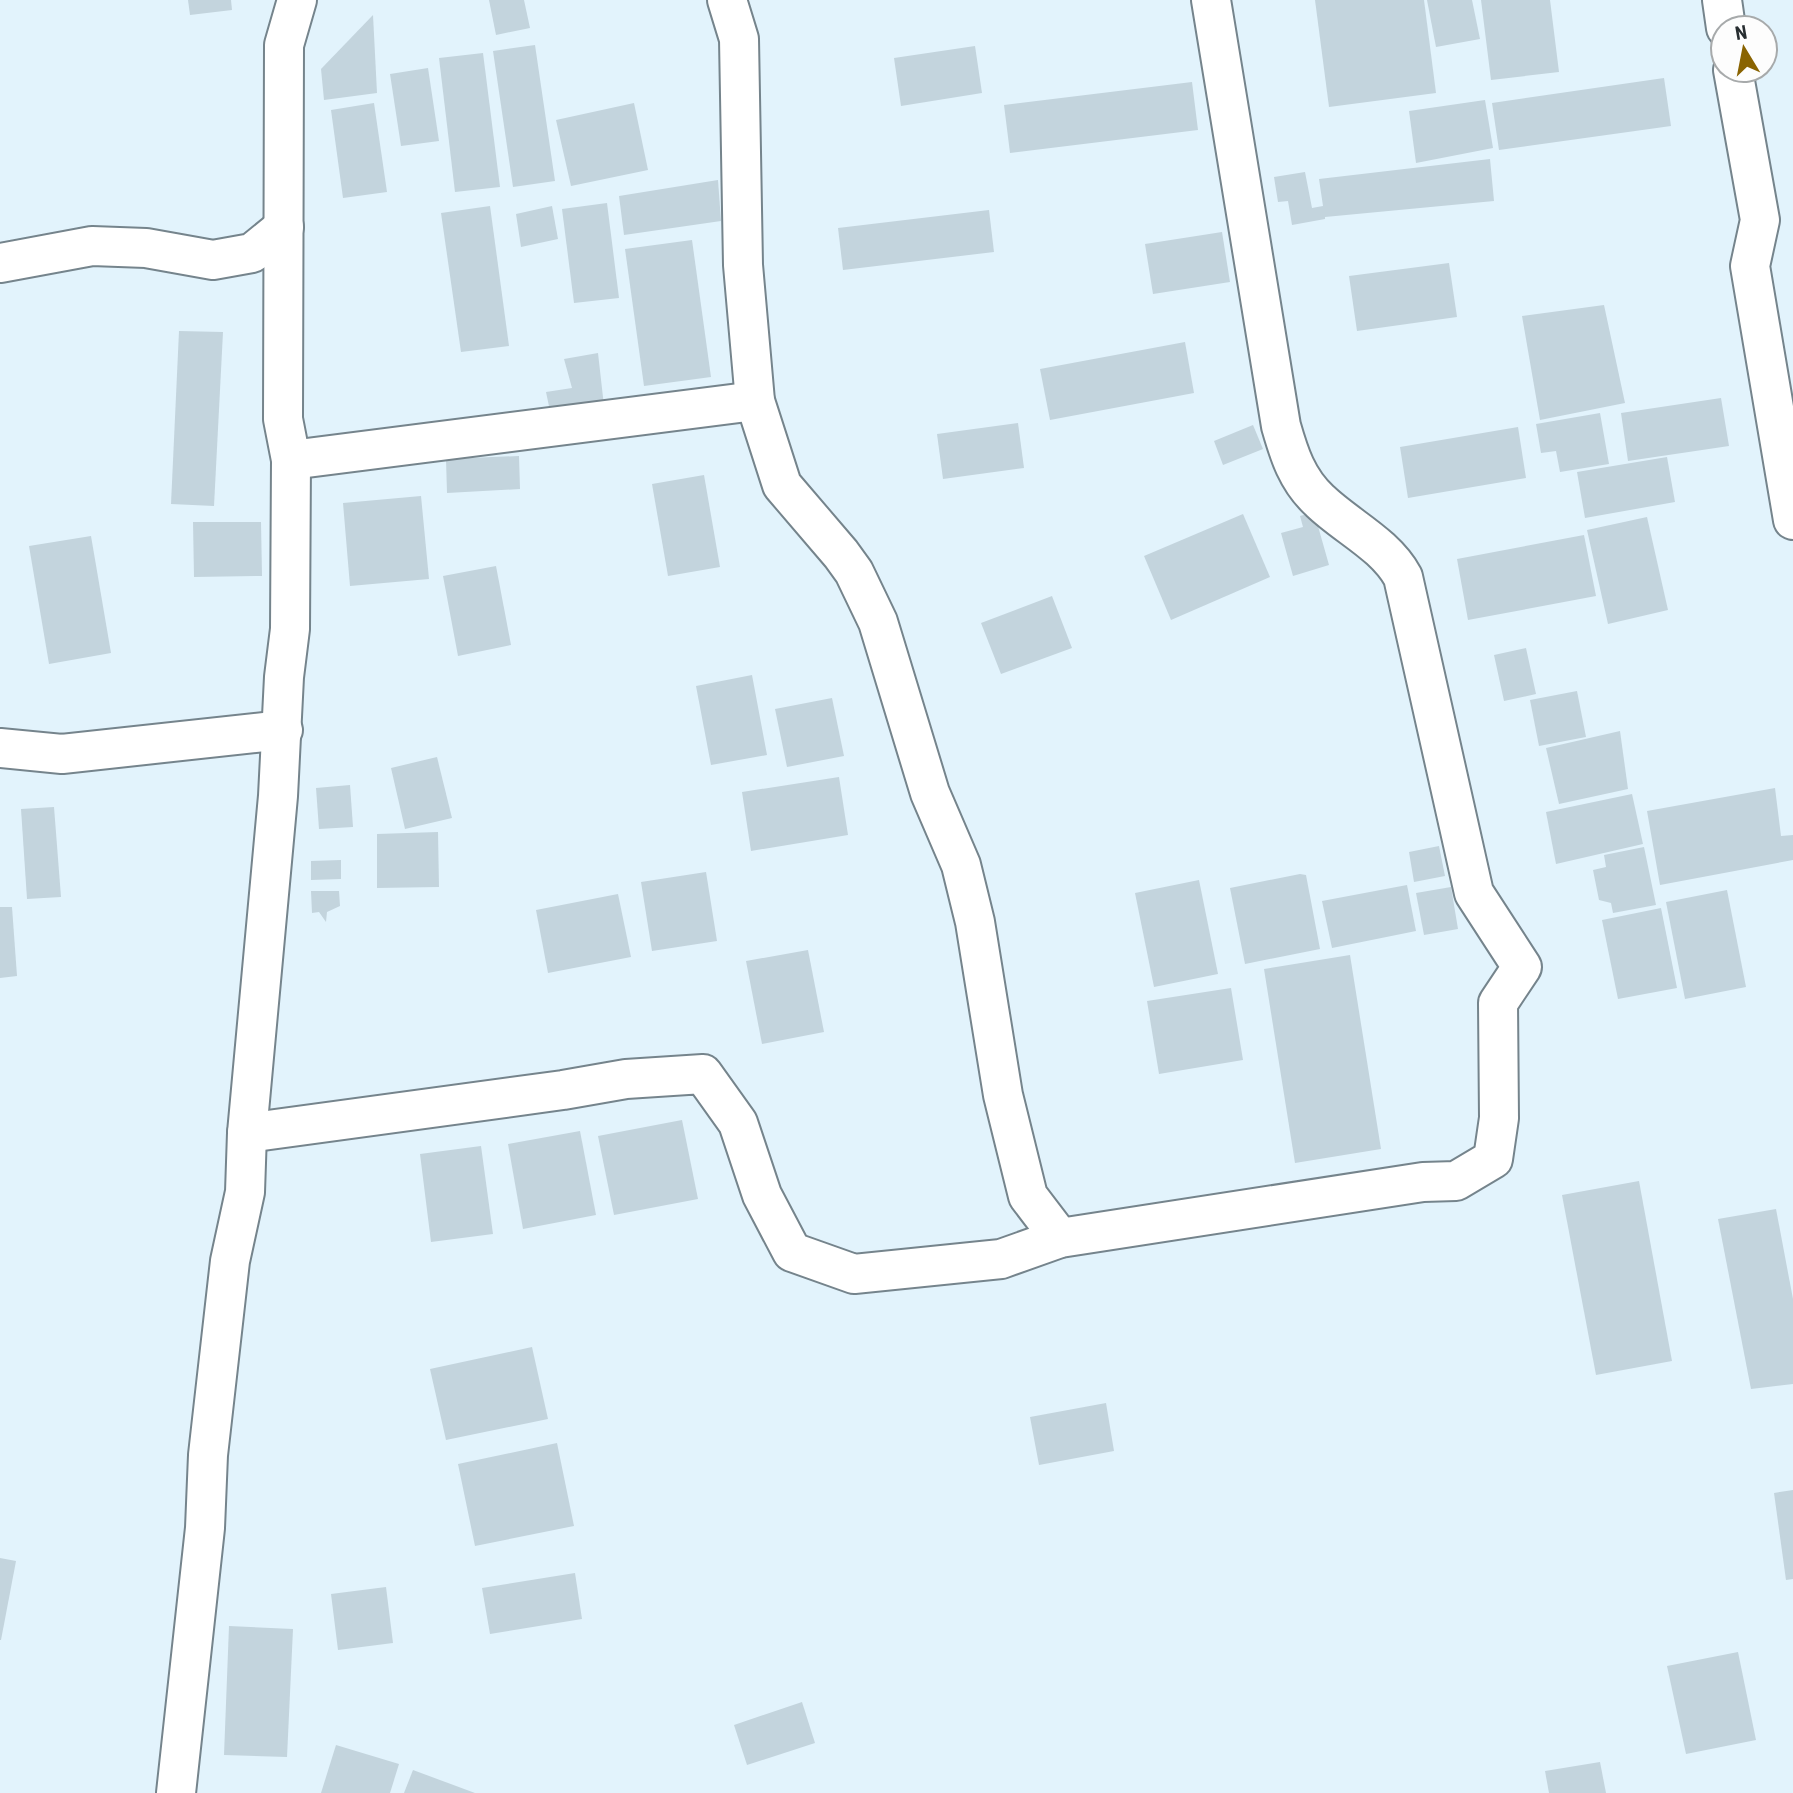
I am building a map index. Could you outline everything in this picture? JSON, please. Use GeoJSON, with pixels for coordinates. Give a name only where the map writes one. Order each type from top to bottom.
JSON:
{"type":"FeatureCollection","features":[{"type":"Feature","properties":{"kind":"street"},"geometry":{"type":"LineString","coordinates":[[176,1793],[205,1528],[208,1455],[230,1261],[245,1192],[247,1133],[290,629],[291,460],[283,419],[284,45],[297,0]]}},
{"type":"Feature","properties":{"kind":"street"},"geometry":{"type":"LineString","coordinates":[[727,0],[739,39],[743,265],[755,401],[782,485],[854,572],[878,622],[930,793],[961,865],[975,922],[1003,1094],[1028,1196],[1060,1238]]}},
{"type":"Feature","properties":{"kind":"street"},"geometry":{"type":"LineString","coordinates":[[247,1133],[626,1079],[703,1074],[738,1124],[762,1195],[792,1252],[854,1274],[1001,1259],[1060,1238],[1423,1182],[1456,1181],[1493,1159],[1499,1118],[1498,1003],[1522,967],[1474,893],[1403,577],[1394,561],[1318,500],[1292,464],[1281,426],[1211,0]]}},
{"type":"Feature","properties":{"kind":"street"},"geometry":{"type":"LineString","coordinates":[[1736,84],[1760,220],[1750,267],[1793,520]]}},
{"type":"Feature","properties":{"kind":"street"},"geometry":{"type":"LineString","coordinates":[[0,262],[92,246],[146,248],[213,260],[251,253],[284,227]]}},
{"type":"Feature","properties":{"kind":"street"},"geometry":{"type":"LineString","coordinates":[[291,460],[755,401]]}},
{"type":"Feature","properties":{"kind":"street"},"geometry":{"type":"LineString","coordinates":[[0,748],[62,754],[283,730]]}},
{"type":"Feature","properties":{"kind":"building"},"geometry":{"type":"Polygon","coordinates":[[[188,0],[231,0],[232,10],[190,15],[188,0]]]}},
{"type":"Feature","properties":{"kind":"building"},"geometry":{"type":"Polygon","coordinates":[[[489,0],[524,0],[530,28],[496,35],[489,0]]]}},
{"type":"Feature","properties":{"kind":"building"},"geometry":{"type":"Polygon","coordinates":[[[1315,0],[1424,0],[1436,93],[1329,107],[1315,0]]]}},
{"type":"Feature","properties":{"kind":"building"},"geometry":{"type":"Polygon","coordinates":[[[1427,0],[1472,0],[1480,39],[1436,47],[1427,0]]]}},
{"type":"Feature","properties":{"kind":"building"},"geometry":{"type":"Polygon","coordinates":[[[1481,0],[1550,0],[1559,72],[1491,80],[1481,0]]]}},
{"type":"Feature","properties":{"kind":"building"},"geometry":{"type":"Polygon","coordinates":[[[373,15],[377,93],[324,100],[321,69],[373,15]]]}},
{"type":"Feature","properties":{"kind":"building"},"geometry":{"type":"Polygon","coordinates":[[[535,45],[555,181],[513,187],[493,51],[535,45]]]}},
{"type":"Feature","properties":{"kind":"building"},"geometry":{"type":"Polygon","coordinates":[[[975,46],[982,93],[901,106],[894,58],[975,46]]]}},
{"type":"Feature","properties":{"kind":"building"},"geometry":{"type":"Polygon","coordinates":[[[483,53],[500,187],[455,192],[439,58],[483,53]]]}},
{"type":"Feature","properties":{"kind":"building"},"geometry":{"type":"Polygon","coordinates":[[[428,68],[439,141],[401,146],[390,74],[428,68]]]}},
{"type":"Feature","properties":{"kind":"building"},"geometry":{"type":"Polygon","coordinates":[[[1664,78],[1671,126],[1499,150],[1492,103],[1664,78]]]}},
{"type":"Feature","properties":{"kind":"building"},"geometry":{"type":"Polygon","coordinates":[[[1192,82],[1198,130],[1010,153],[1004,105],[1192,82]]]}},
{"type":"Feature","properties":{"kind":"building"},"geometry":{"type":"Polygon","coordinates":[[[1485,100],[1493,148],[1416,163],[1409,111],[1485,100]]]}},
{"type":"Feature","properties":{"kind":"building"},"geometry":{"type":"Polygon","coordinates":[[[374,103],[387,192],[343,198],[331,110],[374,103]]]}},
{"type":"Feature","properties":{"kind":"building"},"geometry":{"type":"Polygon","coordinates":[[[634,103],[648,170],[571,186],[556,120],[634,103]]]}},
{"type":"Feature","properties":{"kind":"building"},"geometry":{"type":"Polygon","coordinates":[[[1490,159],[1494,201],[1325,217],[1292,225],[1288,201],[1278,202],[1274,177],[1305,172],[1312,208],[1323,206],[1319,179],[1490,159]]]}},
{"type":"Feature","properties":{"kind":"building"},"geometry":{"type":"Polygon","coordinates":[[[718,180],[721,221],[624,235],[619,196],[718,180]]]}},
{"type":"Feature","properties":{"kind":"building"},"geometry":{"type":"Polygon","coordinates":[[[607,203],[619,298],[574,303],[562,209],[607,203]]]}},
{"type":"Feature","properties":{"kind":"building"},"geometry":{"type":"Polygon","coordinates":[[[490,206],[509,346],[461,352],[441,213],[490,206]]]}},
{"type":"Feature","properties":{"kind":"building"},"geometry":{"type":"Polygon","coordinates":[[[552,206],[558,239],[521,247],[516,214],[552,206]]]}},
{"type":"Feature","properties":{"kind":"building"},"geometry":{"type":"Polygon","coordinates":[[[989,210],[994,252],[843,270],[838,228],[989,210]]]}},
{"type":"Feature","properties":{"kind":"building"},"geometry":{"type":"Polygon","coordinates":[[[1222,232],[1230,282],[1153,294],[1145,244],[1222,232]]]}},
{"type":"Feature","properties":{"kind":"building"},"geometry":{"type":"Polygon","coordinates":[[[692,240],[711,377],[644,386],[625,249],[692,240]]]}},
{"type":"Feature","properties":{"kind":"building"},"geometry":{"type":"Polygon","coordinates":[[[1449,263],[1457,317],[1357,331],[1349,276],[1449,263]]]}},
{"type":"Feature","properties":{"kind":"building"},"geometry":{"type":"Polygon","coordinates":[[[1604,305],[1625,403],[1540,420],[1522,316],[1604,305]]]}},
{"type":"Feature","properties":{"kind":"building"},"geometry":{"type":"Polygon","coordinates":[[[179,331],[223,332],[214,506],[171,504],[179,331]]]}},
{"type":"Feature","properties":{"kind":"building"},"geometry":{"type":"Polygon","coordinates":[[[1185,342],[1194,393],[1050,420],[1040,369],[1185,342]]]}},
{"type":"Feature","properties":{"kind":"building"},"geometry":{"type":"Polygon","coordinates":[[[598,353],[604,406],[550,411],[546,392],[572,388],[564,359],[598,353]]]}},
{"type":"Feature","properties":{"kind":"building"},"geometry":{"type":"Polygon","coordinates":[[[1721,398],[1729,446],[1628,461],[1621,413],[1721,398]]]}},
{"type":"Feature","properties":{"kind":"building"},"geometry":{"type":"Polygon","coordinates":[[[1600,413],[1609,464],[1560,472],[1556,451],[1541,453],[1536,424],[1600,413]]]}},
{"type":"Feature","properties":{"kind":"building"},"geometry":{"type":"Polygon","coordinates":[[[1018,423],[1024,468],[943,479],[937,434],[1018,423]]]}},
{"type":"Feature","properties":{"kind":"building"},"geometry":{"type":"Polygon","coordinates":[[[1253,425],[1263,449],[1223,465],[1214,441],[1253,425]]]}},
{"type":"Feature","properties":{"kind":"building"},"geometry":{"type":"Polygon","coordinates":[[[1518,427],[1526,478],[1408,498],[1400,447],[1518,427]]]}},
{"type":"Feature","properties":{"kind":"building"},"geometry":{"type":"Polygon","coordinates":[[[519,456],[520,489],[447,493],[446,459],[519,456]]]}},
{"type":"Feature","properties":{"kind":"building"},"geometry":{"type":"Polygon","coordinates":[[[1667,457],[1675,502],[1585,518],[1577,472],[1667,457]]]}},
{"type":"Feature","properties":{"kind":"building"},"geometry":{"type":"Polygon","coordinates":[[[704,475],[720,567],[668,576],[652,484],[704,475]]]}},
{"type":"Feature","properties":{"kind":"building"},"geometry":{"type":"Polygon","coordinates":[[[421,496],[429,579],[350,586],[343,503],[421,496]]]}},
{"type":"Feature","properties":{"kind":"building"},"geometry":{"type":"Polygon","coordinates":[[[1314,512],[1329,565],[1293,576],[1281,533],[1303,527],[1300,516],[1314,512]]]}},
{"type":"Feature","properties":{"kind":"building"},"geometry":{"type":"Polygon","coordinates":[[[1243,514],[1270,577],[1171,620],[1144,556],[1243,514]]]}},
{"type":"Feature","properties":{"kind":"building"},"geometry":{"type":"Polygon","coordinates":[[[1647,517],[1668,610],[1608,624],[1587,530],[1647,517]]]}},
{"type":"Feature","properties":{"kind":"building"},"geometry":{"type":"Polygon","coordinates":[[[193,522],[261,522],[262,576],[194,577],[193,522]]]}},
{"type":"Feature","properties":{"kind":"building"},"geometry":{"type":"Polygon","coordinates":[[[1584,535],[1596,596],[1468,620],[1457,559],[1584,535]]]}},
{"type":"Feature","properties":{"kind":"building"},"geometry":{"type":"Polygon","coordinates":[[[91,536],[111,653],[49,664],[29,546],[91,536]]]}},
{"type":"Feature","properties":{"kind":"building"},"geometry":{"type":"Polygon","coordinates":[[[496,566],[511,645],[458,656],[443,576],[496,566]]]}},
{"type":"Feature","properties":{"kind":"building"},"geometry":{"type":"Polygon","coordinates":[[[1052,596],[1072,648],[1001,674],[981,623],[1052,596]]]}},
{"type":"Feature","properties":{"kind":"building"},"geometry":{"type":"Polygon","coordinates":[[[1526,648],[1536,694],[1504,701],[1494,655],[1526,648]]]}},
{"type":"Feature","properties":{"kind":"building"},"geometry":{"type":"Polygon","coordinates":[[[752,675],[767,755],[711,765],[696,686],[752,675]]]}},
{"type":"Feature","properties":{"kind":"building"},"geometry":{"type":"Polygon","coordinates":[[[1577,691],[1586,737],[1539,746],[1530,700],[1577,691]]]}},
{"type":"Feature","properties":{"kind":"building"},"geometry":{"type":"Polygon","coordinates":[[[832,698],[844,756],[787,767],[775,709],[832,698]]]}},
{"type":"Feature","properties":{"kind":"building"},"geometry":{"type":"Polygon","coordinates":[[[1620,731],[1628,789],[1559,804],[1546,748],[1620,731]]]}},
{"type":"Feature","properties":{"kind":"building"},"geometry":{"type":"Polygon","coordinates":[[[437,757],[452,818],[405,829],[391,768],[437,757]]]}},
{"type":"Feature","properties":{"kind":"building"},"geometry":{"type":"Polygon","coordinates":[[[839,777],[848,835],[751,851],[742,792],[839,777]]]}},
{"type":"Feature","properties":{"kind":"building"},"geometry":{"type":"Polygon","coordinates":[[[350,785],[353,827],[319,829],[316,788],[350,785]]]}},
{"type":"Feature","properties":{"kind":"building"},"geometry":{"type":"Polygon","coordinates":[[[1775,788],[1781,836],[1793,835],[1793,860],[1660,885],[1647,811],[1775,788]]]}},
{"type":"Feature","properties":{"kind":"building"},"geometry":{"type":"Polygon","coordinates":[[[1632,794],[1643,844],[1556,864],[1546,812],[1632,794]]]}},
{"type":"Feature","properties":{"kind":"building"},"geometry":{"type":"Polygon","coordinates":[[[54,807],[61,897],[27,899],[21,809],[54,807]]]}},
{"type":"Feature","properties":{"kind":"building"},"geometry":{"type":"Polygon","coordinates":[[[438,832],[439,887],[377,888],[377,834],[438,832]]]}},
{"type":"Feature","properties":{"kind":"building"},"geometry":{"type":"Polygon","coordinates":[[[1439,846],[1445,876],[1414,882],[1409,852],[1439,846]]]}},
{"type":"Feature","properties":{"kind":"building"},"geometry":{"type":"Polygon","coordinates":[[[1644,847],[1656,905],[1613,913],[1611,903],[1599,900],[1593,870],[1606,867],[1604,855],[1644,847]]]}},
{"type":"Feature","properties":{"kind":"building"},"geometry":{"type":"Polygon","coordinates":[[[341,860],[341,879],[311,880],[311,861],[341,860]]]}},
{"type":"Feature","properties":{"kind":"building"},"geometry":{"type":"Polygon","coordinates":[[[706,872],[717,941],[652,951],[641,882],[706,872]]]}},
{"type":"Feature","properties":{"kind":"building"},"geometry":{"type":"Polygon","coordinates":[[[1306,875],[1320,949],[1245,964],[1230,888],[1306,875]]]}},
{"type":"Feature","properties":{"kind":"building"},"geometry":{"type":"Polygon","coordinates":[[[1199,880],[1218,974],[1154,987],[1135,893],[1199,880]]]}},
{"type":"Feature","properties":{"kind":"building"},"geometry":{"type":"Polygon","coordinates":[[[1407,885],[1416,931],[1332,948],[1322,901],[1407,885]]]}},
{"type":"Feature","properties":{"kind":"building"},"geometry":{"type":"Polygon","coordinates":[[[1451,887],[1458,929],[1424,935],[1416,893],[1451,887]]]}},
{"type":"Feature","properties":{"kind":"building"},"geometry":{"type":"Polygon","coordinates":[[[1727,890],[1746,987],[1685,999],[1666,902],[1727,890]]]}},
{"type":"Feature","properties":{"kind":"building"},"geometry":{"type":"Polygon","coordinates":[[[311,891],[339,891],[340,906],[327,912],[326,922],[319,912],[312,913],[311,891]]]}},
{"type":"Feature","properties":{"kind":"building"},"geometry":{"type":"Polygon","coordinates":[[[618,894],[631,957],[548,973],[536,910],[618,894]]]}},
{"type":"Feature","properties":{"kind":"building"},"geometry":{"type":"Polygon","coordinates":[[[0,907],[12,907],[17,976],[0,978],[0,907]]]}},
{"type":"Feature","properties":{"kind":"building"},"geometry":{"type":"Polygon","coordinates":[[[1661,908],[1677,988],[1618,999],[1602,920],[1661,908]]]}},
{"type":"Feature","properties":{"kind":"building"},"geometry":{"type":"Polygon","coordinates":[[[808,950],[824,1032],[762,1044],[746,961],[808,950]]]}},
{"type":"Feature","properties":{"kind":"building"},"geometry":{"type":"Polygon","coordinates":[[[1350,955],[1381,1149],[1295,1163],[1264,969],[1350,955]]]}},
{"type":"Feature","properties":{"kind":"building"},"geometry":{"type":"Polygon","coordinates":[[[1231,988],[1243,1060],[1159,1074],[1147,1001],[1231,988]]]}},
{"type":"Feature","properties":{"kind":"building"},"geometry":{"type":"Polygon","coordinates":[[[682,1120],[698,1199],[614,1215],[598,1136],[682,1120]]]}},
{"type":"Feature","properties":{"kind":"building"},"geometry":{"type":"Polygon","coordinates":[[[580,1131],[596,1215],[523,1229],[508,1144],[580,1131]]]}},
{"type":"Feature","properties":{"kind":"building"},"geometry":{"type":"Polygon","coordinates":[[[481,1146],[493,1234],[431,1242],[420,1154],[481,1146]]]}},
{"type":"Feature","properties":{"kind":"building"},"geometry":{"type":"Polygon","coordinates":[[[1639,1181],[1672,1361],[1596,1375],[1562,1195],[1639,1181]]]}},
{"type":"Feature","properties":{"kind":"building"},"geometry":{"type":"Polygon","coordinates":[[[1776,1209],[1793,1299],[1793,1384],[1751,1389],[1718,1219],[1776,1209]]]}},
{"type":"Feature","properties":{"kind":"building"},"geometry":{"type":"Polygon","coordinates":[[[532,1347],[548,1419],[446,1440],[430,1369],[532,1347]]]}},
{"type":"Feature","properties":{"kind":"building"},"geometry":{"type":"Polygon","coordinates":[[[1106,1403],[1114,1451],[1039,1465],[1030,1417],[1106,1403]]]}},
{"type":"Feature","properties":{"kind":"building"},"geometry":{"type":"Polygon","coordinates":[[[557,1443],[574,1526],[475,1546],[458,1464],[557,1443]]]}},
{"type":"Feature","properties":{"kind":"building"},"geometry":{"type":"Polygon","coordinates":[[[1793,1490],[1793,1579],[1786,1580],[1774,1493],[1793,1490]]]}},
{"type":"Feature","properties":{"kind":"building"},"geometry":{"type":"Polygon","coordinates":[[[0,1558],[16,1561],[1,1640],[0,1640],[0,1558]]]}},
{"type":"Feature","properties":{"kind":"building"},"geometry":{"type":"Polygon","coordinates":[[[575,1573],[582,1619],[490,1634],[482,1588],[575,1573]]]}},
{"type":"Feature","properties":{"kind":"building"},"geometry":{"type":"Polygon","coordinates":[[[386,1587],[393,1643],[338,1650],[331,1594],[386,1587]]]}},
{"type":"Feature","properties":{"kind":"building"},"geometry":{"type":"Polygon","coordinates":[[[229,1626],[293,1629],[287,1757],[224,1755],[229,1626]]]}},
{"type":"Feature","properties":{"kind":"building"},"geometry":{"type":"Polygon","coordinates":[[[1738,1652],[1756,1740],[1686,1754],[1667,1666],[1738,1652]]]}},
{"type":"Feature","properties":{"kind":"building"},"geometry":{"type":"Polygon","coordinates":[[[802,1702],[815,1743],[747,1765],[734,1725],[802,1702]]]}},
{"type":"Feature","properties":{"kind":"building"},"geometry":{"type":"Polygon","coordinates":[[[336,1745],[399,1764],[390,1793],[321,1793],[336,1745]]]}},
{"type":"Feature","properties":{"kind":"building"},"geometry":{"type":"Polygon","coordinates":[[[1600,1762],[1606,1793],[1549,1793],[1545,1771],[1600,1762]]]}},
{"type":"Feature","properties":{"kind":"building"},"geometry":{"type":"Polygon","coordinates":[[[413,1770],[475,1793],[404,1793],[413,1770]]]}}]}
